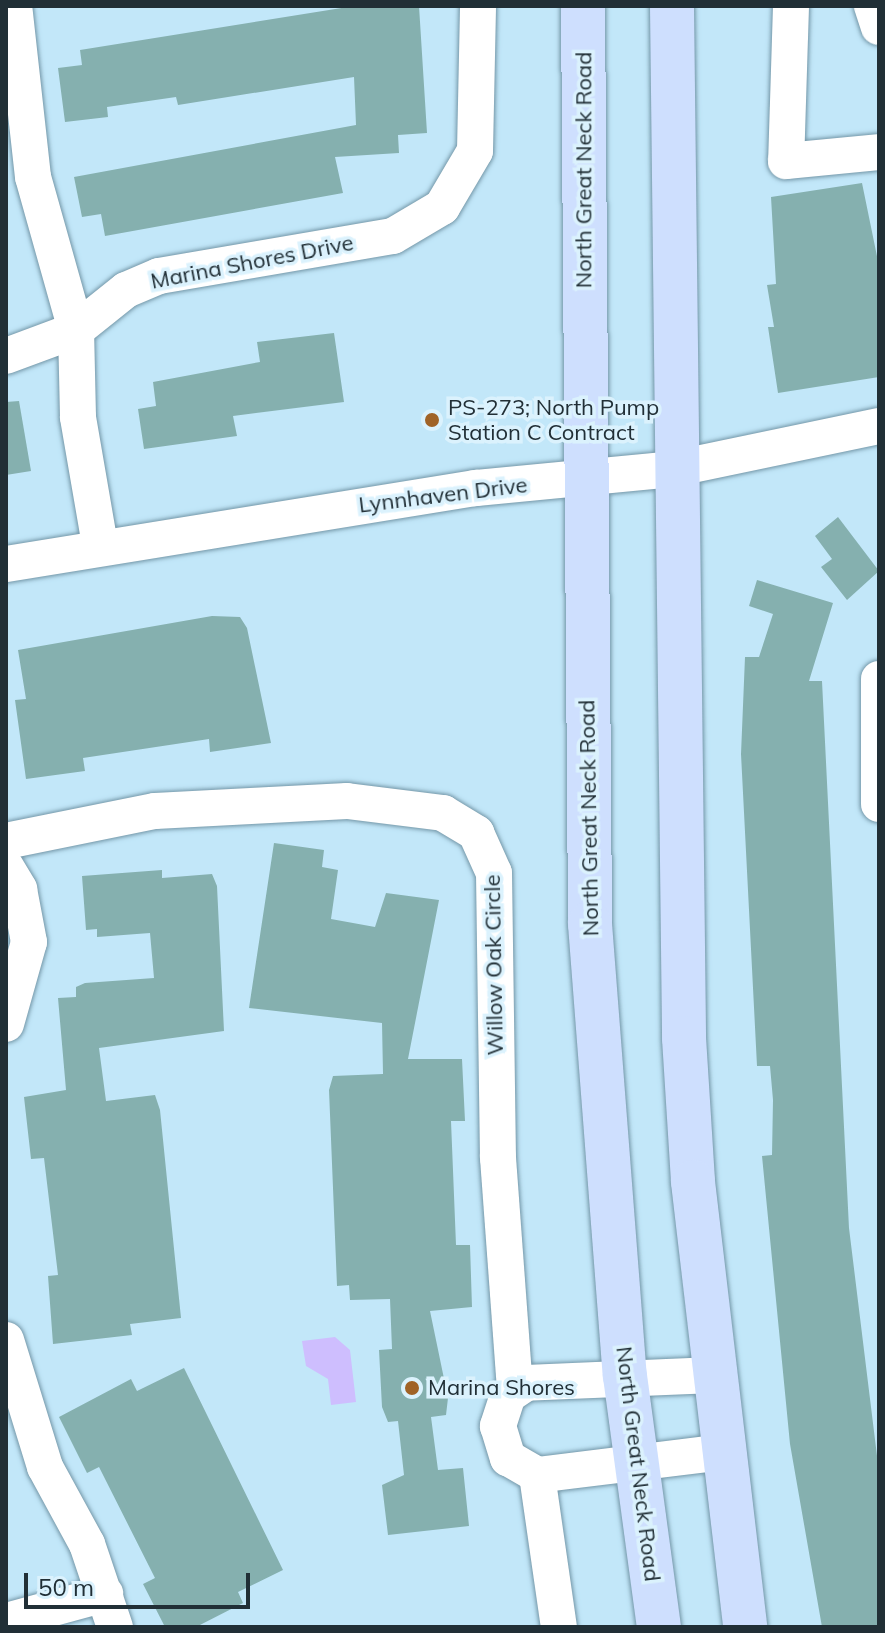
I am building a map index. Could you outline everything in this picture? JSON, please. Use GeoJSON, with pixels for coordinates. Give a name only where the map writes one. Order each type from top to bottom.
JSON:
{"type":"FeatureCollection","features":[{"type":"Feature","properties":{"kind":"main road","name":"North Great Neck Road"},"geometry":{"type":"LineString","coordinates":[[583,6],[590,924],[625,1376],[659,1627]]}},
{"type":"Feature","properties":{"kind":"main road"},"geometry":{"type":"LineString","coordinates":[[672,6],[673,469],[684,1038],[714,1375],[745,1627]]}},
{"type":"Feature","properties":{"kind":"street","name":"Marina Shores Drive"},"geometry":{"type":"LineString","coordinates":[[6,356],[76,330],[126,290],[159,276],[393,236],[442,207],[464,179],[478,137],[478,6]]}},
{"type":"Feature","properties":{"kind":"street"},"geometry":{"type":"LineString","coordinates":[[791,6],[786,161],[879,152]]}},
{"type":"Feature","properties":{"kind":"street"},"geometry":{"type":"LineString","coordinates":[[872,6],[879,27]]}},
{"type":"Feature","properties":{"kind":"street"},"geometry":{"type":"LineString","coordinates":[[22,7],[33,177],[76,330],[78,417],[100,545]]}},
{"type":"Feature","properties":{"kind":"street","name":"Lynnhaven Drive"},"geometry":{"type":"LineString","coordinates":[[6,564],[100,545],[476,488],[673,469],[879,426]]}},
{"type":"Feature","properties":{"kind":"street"},"geometry":{"type":"LineString","coordinates":[[879,679],[879,804]]}},
{"type":"Feature","properties":{"kind":"street","name":"Willow Oak Circle"},"geometry":{"type":"LineString","coordinates":[[6,841],[155,811],[332,802],[443,813],[476,833],[494,873],[498,1158],[515,1389],[500,1407],[501,1446],[520,1470],[537,1475]]}},
{"type":"Feature","properties":{"kind":"street"},"geometry":{"type":"LineString","coordinates":[[6,867],[19,889],[29,942],[6,1024]]}},
{"type":"Feature","properties":{"kind":"street"},"geometry":{"type":"LineString","coordinates":[[6,1340],[45,1467],[110,1610],[6,1621]]}},
{"type":"Feature","properties":{"kind":"street"},"geometry":{"type":"LineString","coordinates":[[515,1389],[625,1376],[714,1375]]}},
{"type":"Feature","properties":{"kind":"street"},"geometry":{"type":"LineString","coordinates":[[559,1627],[537,1475],[723,1452]]}},
{"type":"Feature","properties":{"kind":"shaded area"},"geometry":{"type":"Polygon","coordinates":[[[335,1337],[350,1350],[356,1402],[331,1405],[328,1379],[306,1366],[302,1341],[335,1337]]]}},
{"type":"Feature","properties":{"kind":"building"},"geometry":{"type":"Polygon","coordinates":[[[354,6],[419,6],[427,133],[398,135],[399,153],[335,157],[343,193],[105,236],[101,214],[82,217],[74,177],[356,125],[354,77],[178,105],[176,97],[107,107],[108,117],[65,122],[58,68],[82,65],[80,50],[354,6]]]}},
{"type":"Feature","properties":{"kind":"building"},"geometry":{"type":"Polygon","coordinates":[[[862,183],[879,266],[879,377],[778,393],[768,327],[774,327],[767,285],[776,284],[771,197],[862,183]]]}},
{"type":"Feature","properties":{"kind":"building"},"geometry":{"type":"Polygon","coordinates":[[[334,333],[344,402],[233,416],[237,436],[144,449],[138,409],[156,406],[153,382],[260,362],[257,342],[334,333]]]}},
{"type":"Feature","properties":{"kind":"building"},"geometry":{"type":"Polygon","coordinates":[[[19,401],[31,471],[6,475],[6,402],[19,401]]]}},
{"type":"Feature","properties":{"kind":"building"},"geometry":{"type":"Polygon","coordinates":[[[838,517],[879,571],[847,600],[821,567],[832,559],[815,536],[838,517]]]}},
{"type":"Feature","properties":{"kind":"building"},"geometry":{"type":"Polygon","coordinates":[[[757,580],[833,603],[809,681],[822,681],[849,1228],[879,1472],[879,1627],[822,1627],[790,1444],[762,1156],[772,1155],[773,1100],[770,1066],[757,1066],[741,754],[745,657],[759,657],[773,614],[749,606],[757,580]]]}},
{"type":"Feature","properties":{"kind":"building"},"geometry":{"type":"Polygon","coordinates":[[[212,616],[240,617],[247,628],[271,743],[210,752],[209,739],[83,758],[85,771],[26,779],[15,700],[26,699],[18,650],[212,616]]]}},
{"type":"Feature","properties":{"kind":"building"},"geometry":{"type":"Polygon","coordinates":[[[274,843],[324,850],[322,867],[338,870],[331,919],[375,927],[386,893],[439,900],[408,1059],[462,1059],[465,1121],[451,1121],[456,1245],[470,1245],[472,1307],[430,1311],[448,1398],[446,1415],[431,1417],[438,1470],[463,1468],[469,1526],[388,1535],[382,1485],[404,1475],[398,1421],[388,1422],[382,1407],[379,1350],[392,1349],[390,1299],[350,1300],[349,1285],[337,1286],[329,1090],[333,1076],[383,1074],[382,1023],[249,1008],[274,843]]]}},
{"type":"Feature","properties":{"kind":"building"},"geometry":{"type":"Polygon","coordinates":[[[162,870],[162,878],[212,874],[217,886],[224,1031],[99,1048],[106,1101],[155,1095],[160,1110],[181,1318],[130,1324],[132,1335],[53,1344],[48,1276],[58,1275],[44,1158],[31,1159],[24,1097],[66,1090],[58,998],[76,997],[76,987],[85,983],[154,978],[150,933],[97,937],[97,929],[86,930],[82,876],[162,870]]]}},
{"type":"Feature","properties":{"kind":"building"},"geometry":{"type":"Polygon","coordinates":[[[184,1368],[283,1570],[238,1592],[243,1603],[196,1627],[165,1627],[143,1584],[155,1578],[99,1467],[87,1473],[59,1417],[131,1379],[137,1391],[184,1368]]]}},
{"type":"Feature","properties":{"kind":"place","name":"PS-273; North Pump Station C Contract"},"geometry":{"type":"Point","coordinates":[432,420]}},
{"type":"Feature","properties":{"kind":"place","name":"Marina Shores"},"geometry":{"type":"Point","coordinates":[412,1388]}}]}
